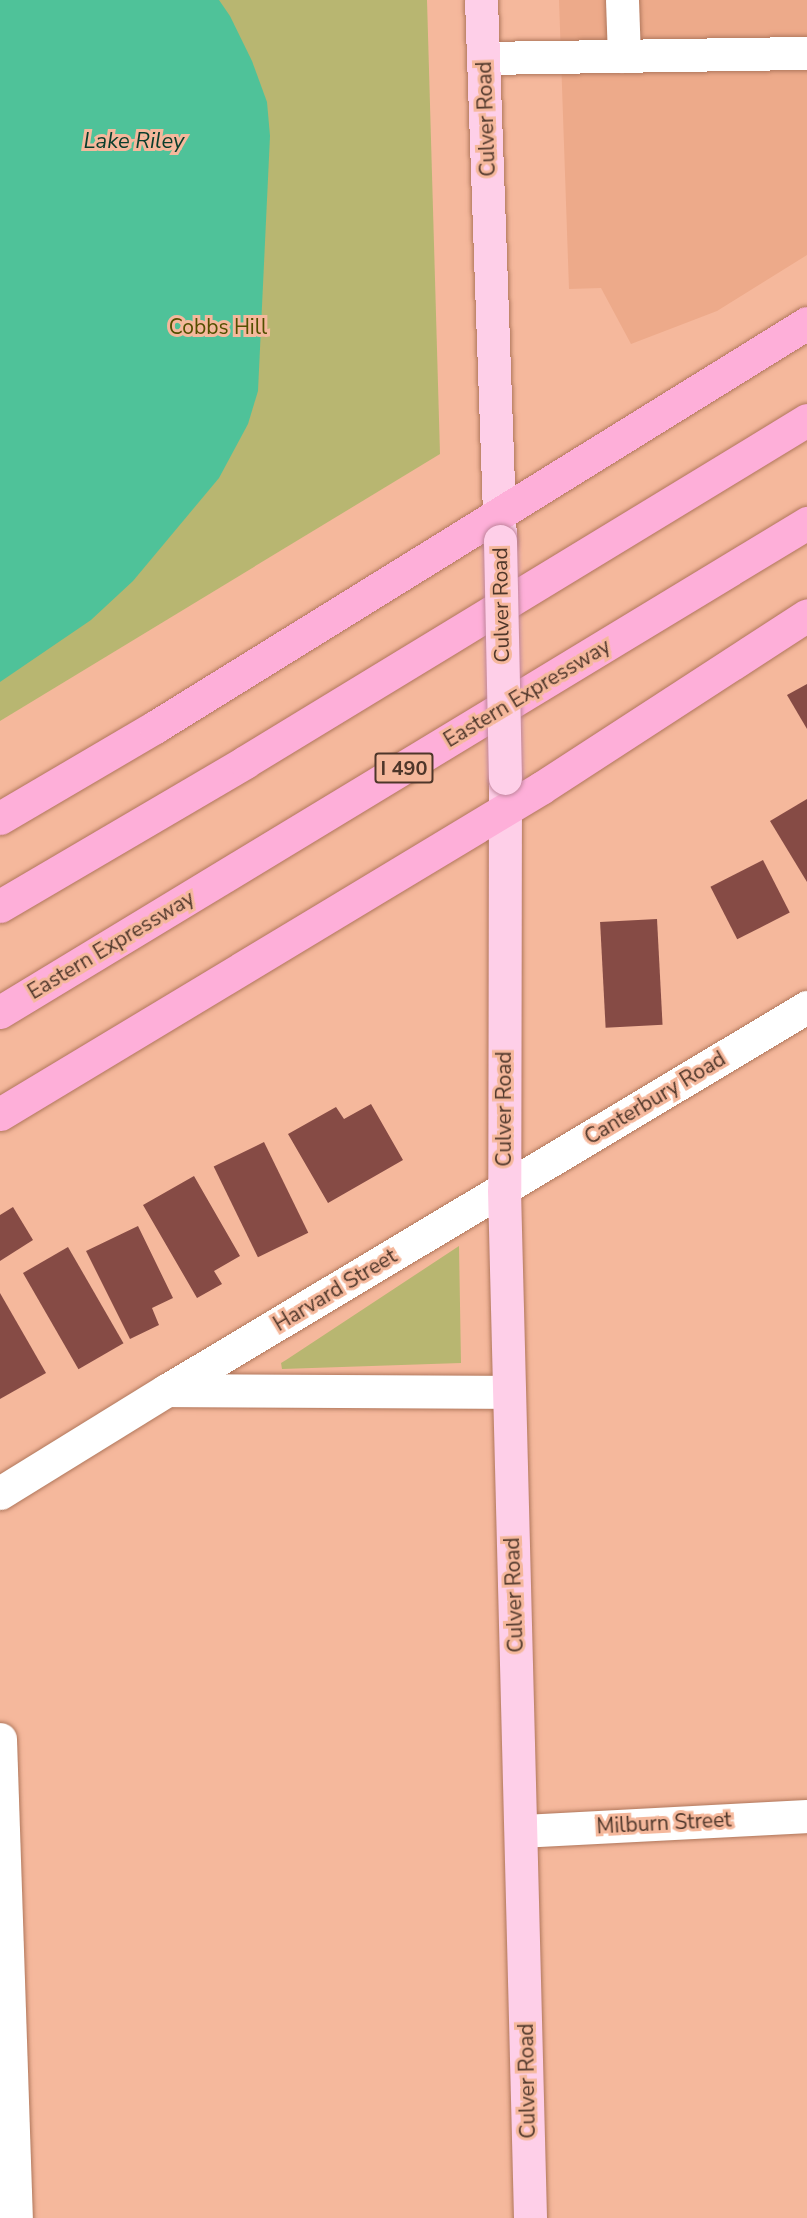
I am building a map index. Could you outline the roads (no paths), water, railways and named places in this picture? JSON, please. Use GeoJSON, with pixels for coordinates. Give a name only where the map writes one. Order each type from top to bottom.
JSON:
{"type":"FeatureCollection","features":[{"type":"Feature","properties":{"kind":"highway"},"geometry":{"type":"LineString","coordinates":[[0,818],[499,527],[807,323]]}},
{"type":"Feature","properties":{"kind":"highway"},"geometry":{"type":"LineString","coordinates":[[0,906],[245,762],[807,420]]}},
{"type":"Feature","properties":{"kind":"highway","name":"Eastern Expressway"},"geometry":{"type":"LineString","coordinates":[[0,1012],[807,523]]}},
{"type":"Feature","properties":{"kind":"highway"},"geometry":{"type":"LineString","coordinates":[[0,1114],[505,810],[807,615]]}},
{"type":"Feature","properties":{"kind":"main road","name":"Culver Road"},"geometry":{"type":"LineString","coordinates":[[481,0],[499,527],[505,810],[504,1190],[530,2218]]}},
{"type":"Feature","properties":{"kind":"street"},"geometry":{"type":"LineString","coordinates":[[622,0],[624,56]]}},
{"type":"Feature","properties":{"kind":"street"},"geometry":{"type":"LineString","coordinates":[[484,58],[807,53]]}},
{"type":"Feature","properties":{"kind":"street","name":"Canterbury Road"},"geometry":{"type":"LineString","coordinates":[[504,1190],[807,1007]]}},
{"type":"Feature","properties":{"kind":"street","name":"Harvard Street"},"geometry":{"type":"LineString","coordinates":[[0,1493],[167,1390],[504,1190]]}},
{"type":"Feature","properties":{"kind":"street"},"geometry":{"type":"LineString","coordinates":[[167,1390],[509,1392]]}},
{"type":"Feature","properties":{"kind":"street"},"geometry":{"type":"LineString","coordinates":[[0,1739],[16,2218]]}},
{"type":"Feature","properties":{"kind":"street","name":"Milburn Street"},"geometry":{"type":"LineString","coordinates":[[521,1831],[807,1816]]}},
{"type":"Feature","properties":{"kind":"water","name":"Lake Riley"},"geometry":{"type":"Polygon","coordinates":[[[0,0],[219,0],[230,16],[252,61],[267,102],[270,136],[258,391],[248,424],[219,478],[133,581],[91,620],[0,682],[0,0]]]}},
{"type":"Feature","properties":{"kind":"park label","name":"Cobbs Hill"},"geometry":{"type":"Point","coordinates":[218,327]}}]}
